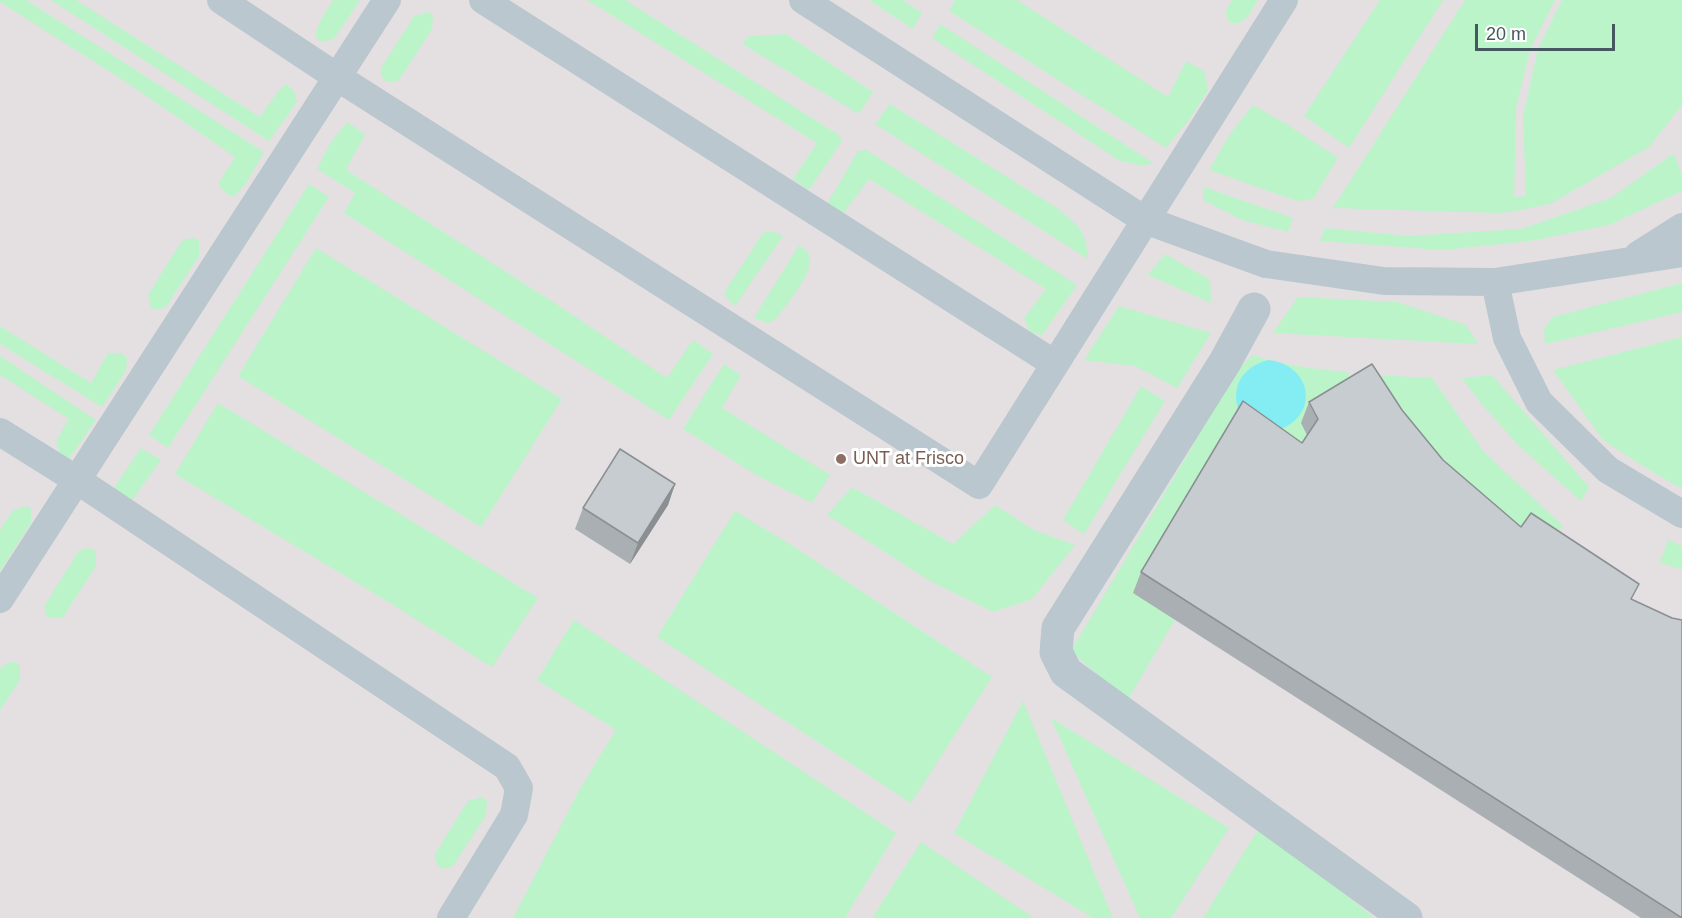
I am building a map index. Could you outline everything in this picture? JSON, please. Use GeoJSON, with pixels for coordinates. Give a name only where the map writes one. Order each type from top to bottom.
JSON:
{"type":"FeatureCollection","features":[{"type":"Feature","properties":{"kind":"street"},"geometry":{"type":"LineString","coordinates":[[1254,309],[1225,362],[1058,628],[1056,652],[1066,672],[1406,918]]}},
{"type":"Feature","properties":{"kind":"lane"},"geometry":{"type":"LineString","coordinates":[[221,0],[337,77],[979,485],[1284,0]]}},
{"type":"Feature","properties":{"kind":"lane"},"geometry":{"type":"LineString","coordinates":[[0,599],[387,0]]}},
{"type":"Feature","properties":{"kind":"lane"},"geometry":{"type":"LineString","coordinates":[[483,0],[1055,364]]}},
{"type":"Feature","properties":{"kind":"lane"},"geometry":{"type":"LineString","coordinates":[[803,0],[1145,220],[1266,264],[1384,281],[1495,282],[1682,254]]}},
{"type":"Feature","properties":{"kind":"lane"},"geometry":{"type":"LineString","coordinates":[[1624,264],[1682,226]]}},
{"type":"Feature","properties":{"kind":"lane"},"geometry":{"type":"LineString","coordinates":[[1495,282],[1507,338],[1539,402],[1608,470],[1682,514]]}},
{"type":"Feature","properties":{"kind":"lane"},"geometry":{"type":"LineString","coordinates":[[0,432],[77,480],[507,767],[519,788],[514,815],[451,918]]}},
{"type":"Feature","properties":{"kind":"shaded area","name":"UNT at Frisco"},"geometry":{"type":"Polygon","coordinates":[[[0,0],[1682,0],[1682,918],[0,918],[0,0]]]}},
{"type":"Feature","properties":{"kind":"green space"},"geometry":{"type":"Polygon","coordinates":[[[0,0],[26,0],[264,152],[245,185],[233,197],[227,194],[218,184],[235,157],[126,82],[0,0]]]}},
{"type":"Feature","properties":{"kind":"green space"},"geometry":{"type":"Polygon","coordinates":[[[51,0],[76,0],[260,117],[286,84],[294,90],[297,102],[269,141],[51,0]]]}},
{"type":"Feature","properties":{"kind":"green space"},"geometry":{"type":"Polygon","coordinates":[[[333,0],[360,0],[334,39],[323,41],[316,35],[317,28],[333,0]]]}},
{"type":"Feature","properties":{"kind":"green space"},"geometry":{"type":"Polygon","coordinates":[[[587,0],[625,0],[839,135],[842,141],[809,190],[793,179],[817,143],[587,0]]]}},
{"type":"Feature","properties":{"kind":"green space"},"geometry":{"type":"Polygon","coordinates":[[[869,0],[903,0],[922,13],[913,29],[869,0]]]}},
{"type":"Feature","properties":{"kind":"green space"},"geometry":{"type":"Polygon","coordinates":[[[955,0],[1017,0],[1168,97],[1186,61],[1204,71],[1208,90],[1191,117],[1166,148],[949,11],[955,0]]]}},
{"type":"Feature","properties":{"kind":"green space"},"geometry":{"type":"Polygon","coordinates":[[[1232,0],[1258,0],[1243,21],[1235,23],[1229,22],[1226,13],[1232,0]]]}},
{"type":"Feature","properties":{"kind":"green space"},"geometry":{"type":"Polygon","coordinates":[[[1380,0],[1443,0],[1349,148],[1304,116],[1380,0]]]}},
{"type":"Feature","properties":{"kind":"green space"},"geometry":{"type":"Polygon","coordinates":[[[1465,0],[1555,0],[1530,50],[1516,108],[1514,197],[1526,196],[1523,117],[1538,49],[1562,0],[1682,0],[1682,105],[1649,147],[1550,204],[1499,213],[1333,208],[1465,0]]]}},
{"type":"Feature","properties":{"kind":"green space"},"geometry":{"type":"Polygon","coordinates":[[[428,12],[433,15],[432,29],[399,80],[391,82],[383,79],[381,68],[414,16],[428,12]]]}},
{"type":"Feature","properties":{"kind":"green space"},"geometry":{"type":"Polygon","coordinates":[[[940,24],[1153,163],[1143,166],[1120,161],[932,38],[940,24]]]}},
{"type":"Feature","properties":{"kind":"green space"},"geometry":{"type":"Polygon","coordinates":[[[786,34],[873,92],[859,114],[742,44],[749,36],[786,34]]]}},
{"type":"Feature","properties":{"kind":"green space"},"geometry":{"type":"Polygon","coordinates":[[[890,104],[1057,208],[1080,229],[1088,259],[875,124],[890,104]]]}},
{"type":"Feature","properties":{"kind":"green space"},"geometry":{"type":"Polygon","coordinates":[[[1253,105],[1338,158],[1313,199],[1297,201],[1209,170],[1230,134],[1253,105]]]}},
{"type":"Feature","properties":{"kind":"green space"},"geometry":{"type":"Polygon","coordinates":[[[347,122],[365,134],[346,170],[667,378],[693,340],[713,354],[669,420],[344,213],[355,193],[317,169],[331,142],[347,122]]]}},
{"type":"Feature","properties":{"kind":"green space"},"geometry":{"type":"Polygon","coordinates":[[[866,150],[1077,285],[1042,335],[1030,332],[1024,318],[1046,289],[869,179],[842,215],[827,204],[858,151],[866,150]]]}},
{"type":"Feature","properties":{"kind":"green space"},"geometry":{"type":"Polygon","coordinates":[[[1674,153],[1682,176],[1682,191],[1609,225],[1530,241],[1443,250],[1320,241],[1325,228],[1408,236],[1521,229],[1611,198],[1674,153]]]}},
{"type":"Feature","properties":{"kind":"green space"},"geometry":{"type":"Polygon","coordinates":[[[309,184],[329,197],[168,448],[149,435],[309,184]]]}},
{"type":"Feature","properties":{"kind":"green space"},"geometry":{"type":"Polygon","coordinates":[[[1204,187],[1293,218],[1288,232],[1242,220],[1203,200],[1204,187]]]}},
{"type":"Feature","properties":{"kind":"green space"},"geometry":{"type":"Polygon","coordinates":[[[772,231],[783,236],[735,306],[724,295],[727,288],[763,233],[772,231]]]}},
{"type":"Feature","properties":{"kind":"green space"},"geometry":{"type":"Polygon","coordinates":[[[195,238],[199,241],[199,256],[166,307],[156,310],[151,308],[148,295],[181,242],[195,238]]]}},
{"type":"Feature","properties":{"kind":"green space"},"geometry":{"type":"Polygon","coordinates":[[[799,245],[810,257],[809,267],[802,282],[776,319],[768,323],[754,318],[799,245]]]}},
{"type":"Feature","properties":{"kind":"green space"},"geometry":{"type":"Polygon","coordinates":[[[316,248],[562,399],[481,527],[238,376],[316,248]]]}},
{"type":"Feature","properties":{"kind":"green space"},"geometry":{"type":"Polygon","coordinates":[[[1165,254],[1210,280],[1211,303],[1148,275],[1165,254]]]}},
{"type":"Feature","properties":{"kind":"green space"},"geometry":{"type":"Polygon","coordinates":[[[1682,283],[1682,312],[1545,344],[1544,329],[1553,317],[1682,283]]]}},
{"type":"Feature","properties":{"kind":"green space"},"geometry":{"type":"Polygon","coordinates":[[[1298,297],[1397,302],[1466,325],[1478,344],[1273,333],[1298,297]]]}},
{"type":"Feature","properties":{"kind":"green space"},"geometry":{"type":"Polygon","coordinates":[[[1119,306],[1211,333],[1177,388],[1135,366],[1084,360],[1119,306]]]}},
{"type":"Feature","properties":{"kind":"green space"},"geometry":{"type":"Polygon","coordinates":[[[0,326],[91,383],[108,353],[121,353],[127,358],[126,371],[102,407],[0,344],[0,326]]]}},
{"type":"Feature","properties":{"kind":"green space"},"geometry":{"type":"Polygon","coordinates":[[[1682,337],[1682,489],[1603,440],[1553,370],[1682,337]]]}},
{"type":"Feature","properties":{"kind":"green space"},"geometry":{"type":"Polygon","coordinates":[[[1252,355],[1299,366],[1348,372],[1353,392],[1310,440],[1248,496],[1127,701],[1071,651],[1228,382],[1252,355]]]}},
{"type":"Feature","properties":{"kind":"green space"},"geometry":{"type":"Polygon","coordinates":[[[0,356],[96,420],[69,459],[61,459],[56,441],[69,419],[0,375],[0,356]]]}},
{"type":"Feature","properties":{"kind":"green space"},"geometry":{"type":"Polygon","coordinates":[[[724,364],[741,375],[722,408],[830,475],[812,503],[758,476],[683,429],[724,364]]]}},
{"type":"Feature","properties":{"kind":"green space"},"geometry":{"type":"Polygon","coordinates":[[[1374,375],[1432,378],[1483,451],[1563,526],[1551,540],[1524,534],[1435,481],[1374,375]]]}},
{"type":"Feature","properties":{"kind":"green space"},"geometry":{"type":"Polygon","coordinates":[[[1492,375],[1589,487],[1581,501],[1519,446],[1462,378],[1492,375]]]}},
{"type":"Feature","properties":{"kind":"green space"},"geometry":{"type":"Polygon","coordinates":[[[1141,386],[1165,401],[1084,534],[1063,520],[1141,386]]]}},
{"type":"Feature","properties":{"kind":"green space"},"geometry":{"type":"Polygon","coordinates":[[[218,403],[538,598],[492,667],[175,474],[218,403]]]}},
{"type":"Feature","properties":{"kind":"green space"},"geometry":{"type":"Polygon","coordinates":[[[141,448],[161,460],[130,503],[112,491],[141,448]]]}},
{"type":"Feature","properties":{"kind":"green space"},"geometry":{"type":"Polygon","coordinates":[[[852,487],[953,544],[995,505],[1034,530],[1075,545],[1032,599],[993,612],[930,581],[827,515],[852,487]]]}},
{"type":"Feature","properties":{"kind":"green space"},"geometry":{"type":"Polygon","coordinates":[[[27,506],[31,509],[31,523],[0,571],[0,530],[13,510],[27,506]]]}},
{"type":"Feature","properties":{"kind":"green space"},"geometry":{"type":"Polygon","coordinates":[[[735,511],[788,543],[992,677],[911,803],[657,637],[735,511]]]}},
{"type":"Feature","properties":{"kind":"green space"},"geometry":{"type":"Polygon","coordinates":[[[1668,540],[1682,546],[1682,570],[1660,562],[1668,540]]]}},
{"type":"Feature","properties":{"kind":"green space"},"geometry":{"type":"Polygon","coordinates":[[[91,548],[96,552],[96,566],[63,617],[49,617],[45,613],[45,605],[78,552],[91,548]]]}},
{"type":"Feature","properties":{"kind":"green space"},"geometry":{"type":"Polygon","coordinates":[[[574,620],[896,833],[845,918],[513,918],[580,789],[616,730],[537,680],[574,620]]]}},
{"type":"Feature","properties":{"kind":"green space"},"geometry":{"type":"Polygon","coordinates":[[[15,662],[20,666],[20,680],[0,710],[0,669],[6,663],[15,662]]]}},
{"type":"Feature","properties":{"kind":"green space"},"geometry":{"type":"Polygon","coordinates":[[[1023,701],[1113,918],[1093,918],[954,833],[1023,701]]]}},
{"type":"Feature","properties":{"kind":"green space"},"geometry":{"type":"Polygon","coordinates":[[[1051,718],[1229,828],[1171,918],[1140,918],[1051,718]]]}},
{"type":"Feature","properties":{"kind":"green space"},"geometry":{"type":"Polygon","coordinates":[[[482,797],[487,801],[486,815],[453,866],[443,869],[439,867],[435,854],[468,801],[482,797]]]}},
{"type":"Feature","properties":{"kind":"green space"},"geometry":{"type":"Polygon","coordinates":[[[1261,825],[1374,918],[1203,918],[1261,825]]]}},
{"type":"Feature","properties":{"kind":"green space"},"geometry":{"type":"Polygon","coordinates":[[[921,842],[1034,918],[872,918],[921,842]]]}},
{"type":"Feature","properties":{"kind":"water"},"geometry":{"type":"Polygon","coordinates":[[[1268,360],[1294,370],[1305,390],[1305,402],[1301,413],[1292,423],[1279,430],[1239,412],[1237,403],[1237,386],[1240,379],[1251,368],[1268,360]]]}},
{"type":"Feature","properties":{"kind":"building"},"geometry":{"type":"Polygon","coordinates":[[[1372,364],[1402,410],[1443,460],[1521,527],[1531,513],[1639,584],[1631,599],[1672,618],[1682,620],[1682,918],[1141,572],[1243,401],[1302,443],[1318,419],[1309,402],[1372,364]]]}},
{"type":"Feature","properties":{"kind":"building"},"geometry":{"type":"Polygon","coordinates":[[[620,449],[675,484],[638,543],[583,508],[620,449]]]}},
{"type":"Feature","properties":{"kind":"place","name":"UNT at Frisco"},"geometry":{"type":"Point","coordinates":[841,459]}}]}
